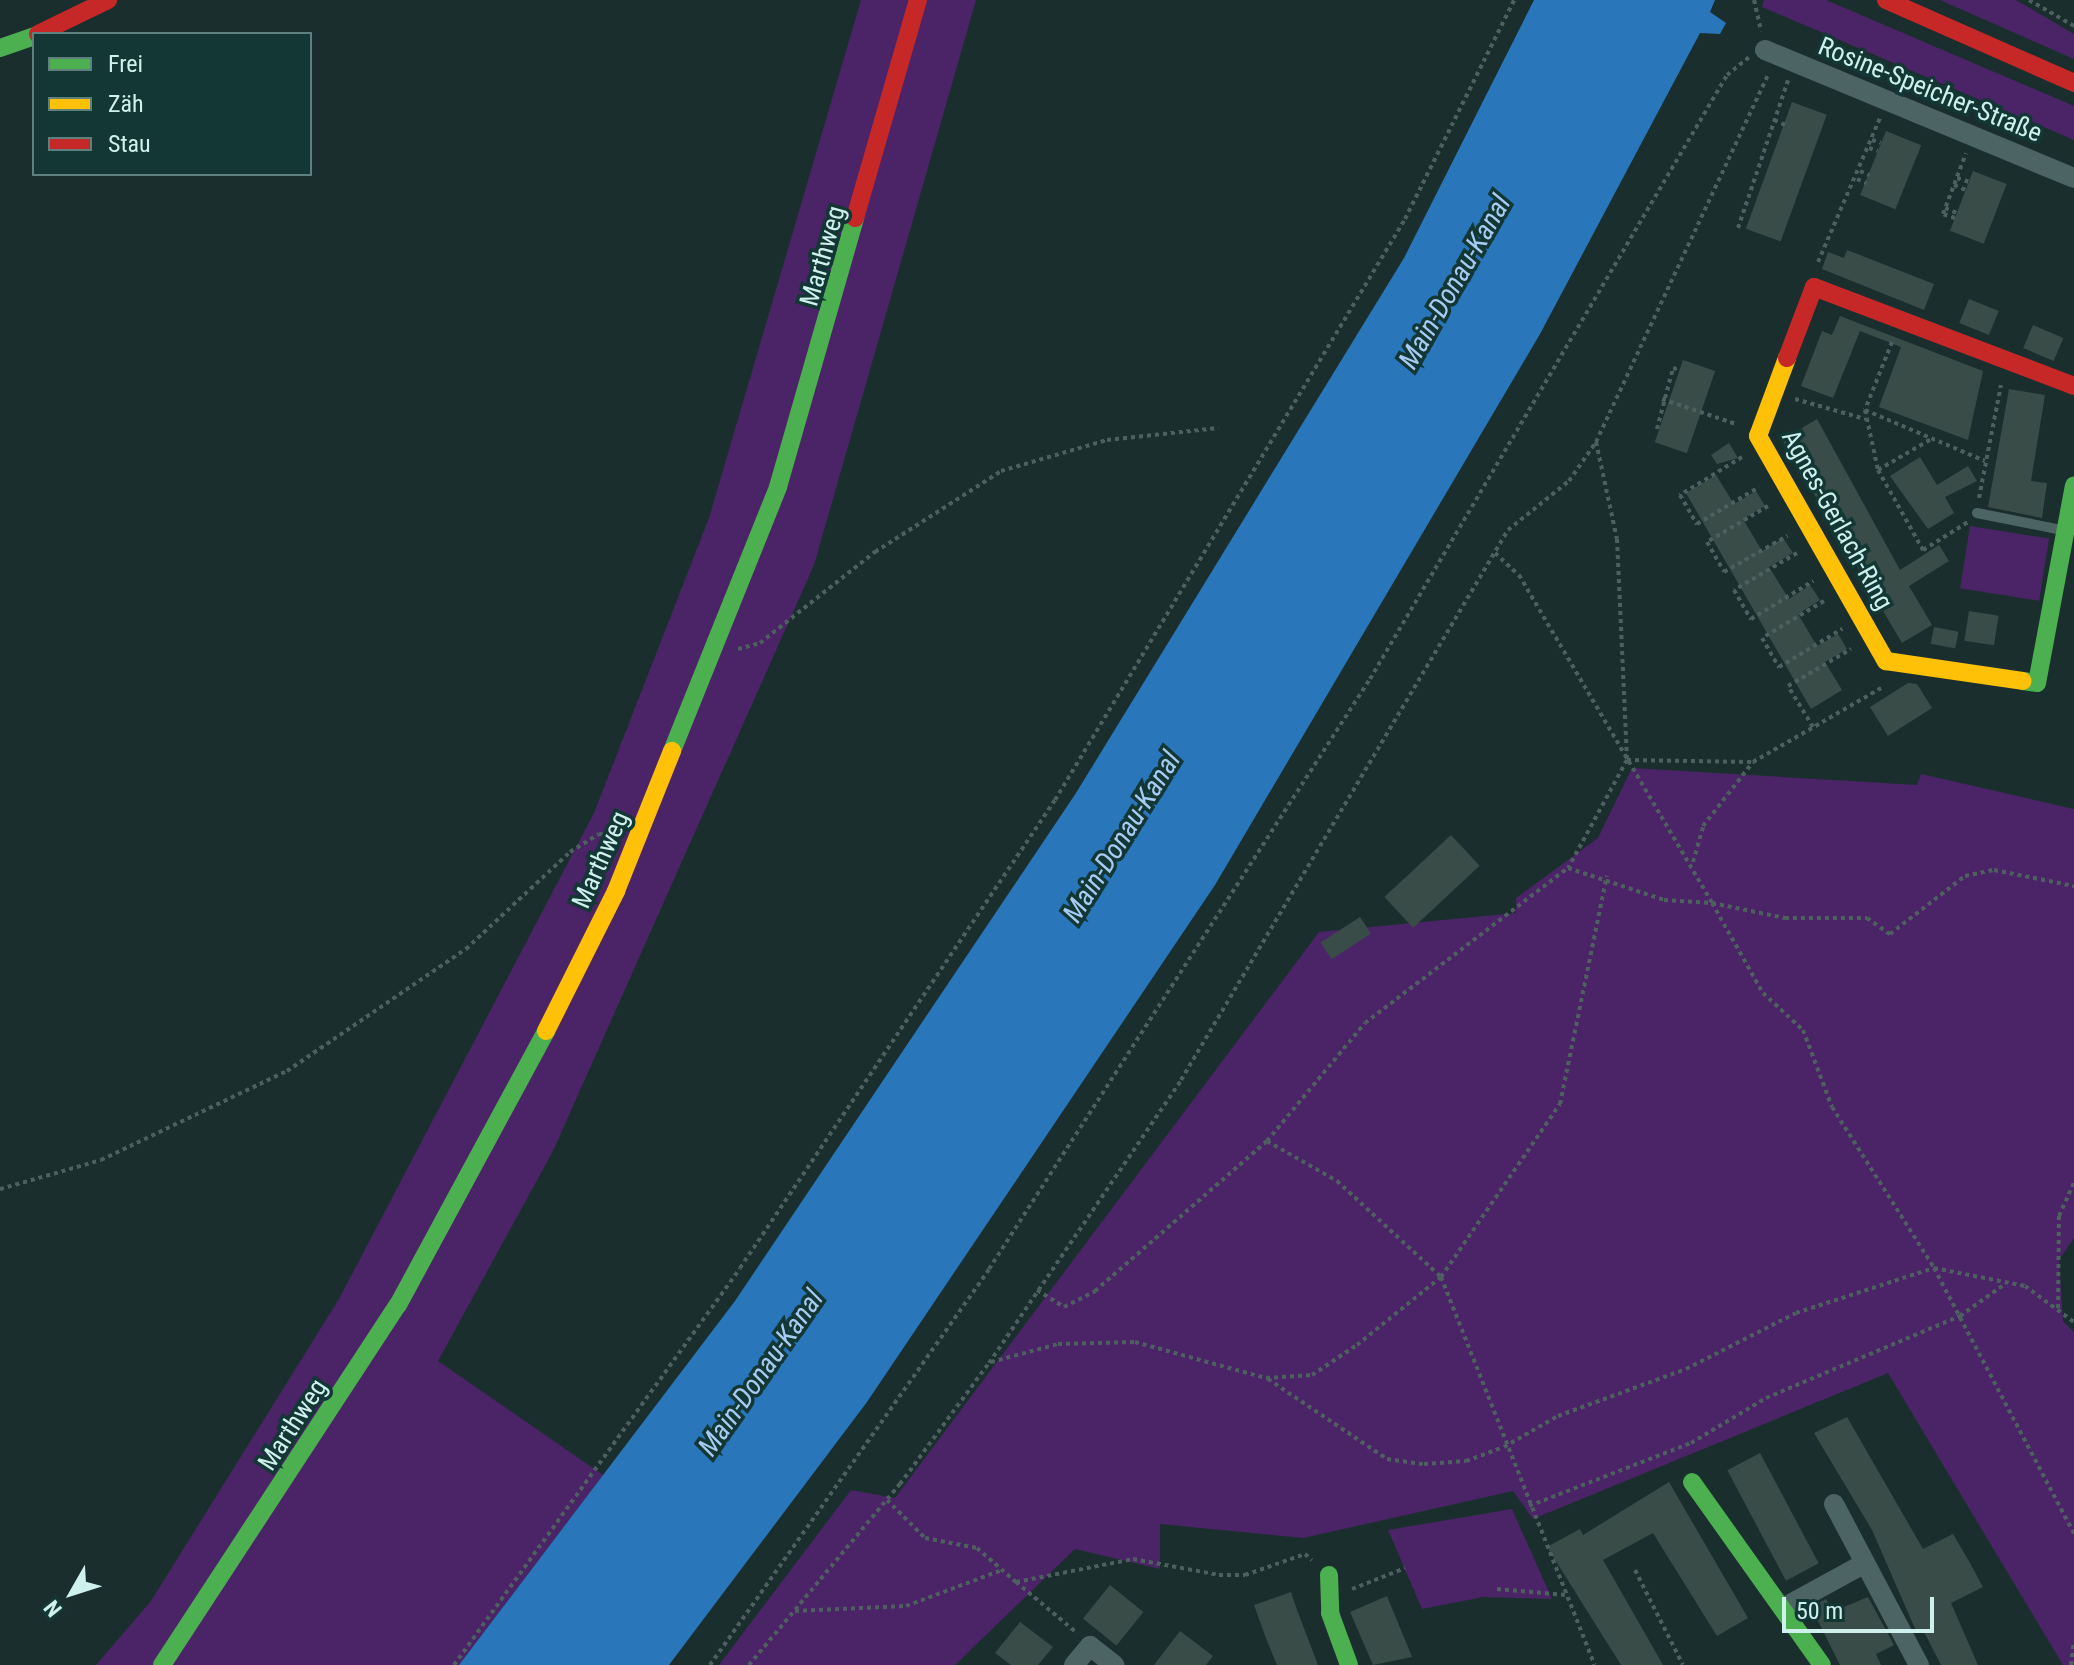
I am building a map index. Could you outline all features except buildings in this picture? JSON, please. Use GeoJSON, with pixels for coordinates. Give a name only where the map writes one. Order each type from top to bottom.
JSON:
{"type":"FeatureCollection","features":[{"type":"Feature","properties":{"kind":"main road"},"geometry":{"type":"LineString","coordinates":[[42,32],[108,0]]}},
{"type":"Feature","properties":{"kind":"main road","name":"Marthweg"},"geometry":{"type":"LineString","coordinates":[[162,1665],[398,1305],[533,1062],[640,837],[797,430],[918,0]]}},
{"type":"Feature","properties":{"kind":"main road"},"geometry":{"type":"LineString","coordinates":[[1886,0],[2074,83]]}},
{"type":"Feature","properties":{"kind":"main road"},"geometry":{"type":"LineString","coordinates":[[0,48],[32,36]]}},
{"type":"Feature","properties":{"kind":"main road"},"geometry":{"type":"LineString","coordinates":[[1814,287],[1901,319],[2005,363],[2074,386]]}},
{"type":"Feature","properties":{"kind":"main road","name":"Agnes-Gerlach-Ring"},"geometry":{"type":"LineString","coordinates":[[1814,287],[1760,439],[1886,661],[2037,683],[2074,485]]}},
{"type":"Feature","properties":{"kind":"main road"},"geometry":{"type":"LineString","coordinates":[[1692,1482],[1785,1607],[1822,1665]]}},
{"type":"Feature","properties":{"kind":"main road"},"geometry":{"type":"LineString","coordinates":[[1329,1575],[1327,1600],[1349,1665]]}},
{"type":"Feature","properties":{"kind":"street","name":"Rosine-Speicher-Straße"},"geometry":{"type":"LineString","coordinates":[[1765,50],[2074,178]]}},
{"type":"Feature","properties":{"kind":"street"},"geometry":{"type":"LineString","coordinates":[[1834,1504],[1919,1665]]}},
{"type":"Feature","properties":{"kind":"street"},"geometry":{"type":"LineString","coordinates":[[1785,1607],[1865,1563]]}},
{"type":"Feature","properties":{"kind":"street"},"geometry":{"type":"LineString","coordinates":[[1074,1665],[1090,1646],[1114,1665]]}},
{"type":"Feature","properties":{"kind":"lane"},"geometry":{"type":"LineString","coordinates":[[1977,513],[2067,531]]}},
{"type":"Feature","properties":{"kind":"path"},"geometry":{"type":"LineString","coordinates":[[454,1665],[740,1268],[1055,800],[1405,219],[1514,0]]}},
{"type":"Feature","properties":{"kind":"path"},"geometry":{"type":"LineString","coordinates":[[749,1665],[887,1500],[989,1363],[1181,1080],[1508,530],[1569,481],[1596,442],[1771,67],[1754,0]]}},
{"type":"Feature","properties":{"kind":"path"},"geometry":{"type":"LineString","coordinates":[[2029,0],[2074,26]]}},
{"type":"Feature","properties":{"kind":"path"},"geometry":{"type":"LineString","coordinates":[[710,1665],[989,1269],[1370,679],[1727,75],[1765,50]]}},
{"type":"Feature","properties":{"kind":"path"},"geometry":{"type":"LineString","coordinates":[[1738,228],[1795,62]]}},
{"type":"Feature","properties":{"kind":"path"},"geometry":{"type":"LineString","coordinates":[[1814,287],[1813,275],[1857,179],[1887,101]]}},
{"type":"Feature","properties":{"kind":"path"},"geometry":{"type":"LineString","coordinates":[[1774,120],[1785,125]]}},
{"type":"Feature","properties":{"kind":"path"},"geometry":{"type":"LineString","coordinates":[[1956,216],[1945,208],[1973,136]]}},
{"type":"Feature","properties":{"kind":"path"},"geometry":{"type":"LineString","coordinates":[[1872,140],[1881,143]]}},
{"type":"Feature","properties":{"kind":"path"},"geometry":{"type":"LineString","coordinates":[[1869,148],[1878,151]]}},
{"type":"Feature","properties":{"kind":"path"},"geometry":{"type":"LineString","coordinates":[[1860,171],[1869,175]]}},
{"type":"Feature","properties":{"kind":"path"},"geometry":{"type":"LineString","coordinates":[[1957,178],[1969,182]]}},
{"type":"Feature","properties":{"kind":"path"},"geometry":{"type":"LineString","coordinates":[[1857,179],[1866,183]]}},
{"type":"Feature","properties":{"kind":"path"},"geometry":{"type":"LineString","coordinates":[[1954,185],[1966,190]]}},
{"type":"Feature","properties":{"kind":"path"},"geometry":{"type":"LineString","coordinates":[[1901,319],[1865,410],[1865,419],[1878,470],[1923,550],[1977,513],[2005,363]]}},
{"type":"Feature","properties":{"kind":"path"},"geometry":{"type":"LineString","coordinates":[[1657,429],[1662,399],[1679,370]]}},
{"type":"Feature","properties":{"kind":"path"},"geometry":{"type":"LineString","coordinates":[[1775,390],[1865,419]]}},
{"type":"Feature","properties":{"kind":"path"},"geometry":{"type":"LineString","coordinates":[[1662,399],[1760,439]]}},
{"type":"Feature","properties":{"kind":"path"},"geometry":{"type":"LineString","coordinates":[[1865,410],[1985,461]]}},
{"type":"Feature","properties":{"kind":"path"},"geometry":{"type":"LineString","coordinates":[[760,643],[875,552],[1001,471],[1107,440],[1218,428]]}},
{"type":"Feature","properties":{"kind":"path"},"geometry":{"type":"LineString","coordinates":[[1760,439],[1680,495],[1697,524],[1779,476]]}},
{"type":"Feature","properties":{"kind":"path"},"geometry":{"type":"LineString","coordinates":[[1878,470],[1931,439]]}},
{"type":"Feature","properties":{"kind":"path"},"geometry":{"type":"LineString","coordinates":[[1037,1290],[1064,1307],[1095,1291],[1267,1141],[1365,1023],[1568,868],[1627,760],[1617,539],[1596,442]]}},
{"type":"Feature","properties":{"kind":"path"},"geometry":{"type":"LineString","coordinates":[[1789,494],[1707,542],[1712,552],[1724,572],[1811,533]]}},
{"type":"Feature","properties":{"kind":"path"},"geometry":{"type":"LineString","coordinates":[[1811,533],[1734,590],[1751,619],[1833,570]]}},
{"type":"Feature","properties":{"kind":"path"},"geometry":{"type":"LineString","coordinates":[[1495,553],[1519,575],[1692,865],[1763,993],[1803,1030],[1832,1107],[1934,1268],[2074,1533]]}},
{"type":"Feature","properties":{"kind":"path"},"geometry":{"type":"LineString","coordinates":[[1844,589],[1762,638],[1779,667],[1861,617]]}},
{"type":"Feature","properties":{"kind":"path"},"geometry":{"type":"LineString","coordinates":[[1813,727],[1788,686],[1872,637]]}},
{"type":"Feature","properties":{"kind":"path"},"geometry":{"type":"LineString","coordinates":[[1692,865],[1703,826],[1753,762],[1918,666]]}},
{"type":"Feature","properties":{"kind":"path"},"geometry":{"type":"LineString","coordinates":[[1627,760],[1753,762]]}},
{"type":"Feature","properties":{"kind":"path"},"geometry":{"type":"LineString","coordinates":[[0,1189],[101,1160],[287,1071],[466,949],[570,852],[599,834],[640,837]]}},
{"type":"Feature","properties":{"kind":"path"},"geometry":{"type":"LineString","coordinates":[[1568,868],[1607,876],[1664,900],[1712,903],[1785,918],[1867,918],[1890,934],[1965,876],[1994,870],[2074,886]]}},
{"type":"Feature","properties":{"kind":"path"},"geometry":{"type":"LineString","coordinates":[[1266,1378],[1312,1375],[1441,1277],[1560,1104],[1607,876]]}},
{"type":"Feature","properties":{"kind":"path"},"geometry":{"type":"LineString","coordinates":[[1267,1141],[1337,1181],[1441,1277],[1504,1447],[1595,1665]]}},
{"type":"Feature","properties":{"kind":"path"},"geometry":{"type":"LineString","coordinates":[[2058,1308],[2059,1216],[2074,1182]]}},
{"type":"Feature","properties":{"kind":"path"},"geometry":{"type":"LineString","coordinates":[[989,1363],[1058,1344],[1135,1342],[1266,1378],[1387,1459],[1466,1461],[1504,1447],[1558,1416],[1686,1369],[1796,1313],[1934,1268],[2002,1286],[2025,1286],[2074,1322]]}},
{"type":"Feature","properties":{"kind":"path"},"geometry":{"type":"LineString","coordinates":[[1529,1506],[1691,1443],[1766,1398],[1960,1316],[2002,1286]]}},
{"type":"Feature","properties":{"kind":"path"},"geometry":{"type":"LineString","coordinates":[[887,1500],[925,1538],[977,1548],[1090,1646]]}},
{"type":"Feature","properties":{"kind":"path"},"geometry":{"type":"LineString","coordinates":[[1016,1582],[1133,1559],[1245,1575],[1305,1554],[1329,1575]]}},
{"type":"Feature","properties":{"kind":"path"},"geometry":{"type":"LineString","coordinates":[[1327,1600],[1405,1568]]}},
{"type":"Feature","properties":{"kind":"path"},"geometry":{"type":"LineString","coordinates":[[793,1611],[906,1606],[1002,1570]]}},
{"type":"Feature","properties":{"kind":"path"},"geometry":{"type":"LineString","coordinates":[[1635,1570],[1683,1665]]}},
{"type":"Feature","properties":{"kind":"path"},"geometry":{"type":"LineString","coordinates":[[1497,1589],[1565,1595]]}},
{"type":"Feature","properties":{"kind":"path"},"geometry":{"type":"LineString","coordinates":[[2071,1665],[2074,1641]]}},
{"type":"Feature","properties":{"kind":"shaded area"},"geometry":{"type":"Polygon","coordinates":[[[861,0],[976,0],[814,565],[553,1151],[438,1361],[603,1475],[459,1665],[96,1665],[151,1601],[339,1299],[594,813],[709,518],[861,0]]]}},
{"type":"Feature","properties":{"kind":"shaded area"},"geometry":{"type":"Polygon","coordinates":[[[1764,0],[1826,0],[2074,106],[2074,140],[1762,7],[1764,0]]]}},
{"type":"Feature","properties":{"kind":"shaded area"},"geometry":{"type":"Polygon","coordinates":[[[1940,0],[2016,0],[2074,34],[2074,59],[1940,0]]]}},
{"type":"Feature","properties":{"kind":"shaded area"},"geometry":{"type":"Polygon","coordinates":[[[1970,526],[2049,539],[2039,601],[1960,588],[1970,526]]]}},
{"type":"Feature","properties":{"kind":"shaded area"},"geometry":{"type":"Polygon","coordinates":[[[1632,768],[1917,785],[1921,774],[2074,809],[2074,1238],[2059,1260],[2063,1321],[2074,1332],[2074,1665],[2063,1665],[1888,1373],[1533,1519],[1513,1491],[1303,1538],[1160,1524],[1160,1569],[1075,1549],[955,1665],[719,1665],[851,1490],[895,1498],[1319,932],[1516,913],[1516,898],[1598,838],[1632,768]]]}},
{"type":"Feature","properties":{"kind":"shaded area"},"geometry":{"type":"Polygon","coordinates":[[[1512,1509],[1552,1599],[1483,1597],[1422,1609],[1388,1530],[1512,1509]]]}},
{"type":"Feature","properties":{"kind":"water","name":"Main-Donau-Kanal"},"geometry":{"type":"Polygon","coordinates":[[[1534,0],[1715,0],[1710,12],[1726,23],[1720,34],[1700,33],[1540,334],[1215,885],[867,1402],[669,1665],[459,1665],[735,1301],[1076,793],[1404,258],[1534,0]]]}},
{"type":"Feature","properties":{"kind":"traffic: fast"},"geometry":{"type":"LineString","coordinates":[[0,48],[32,37]]}},
{"type":"Feature","properties":{"kind":"traffic: fast"},"geometry":{"type":"LineString","coordinates":[[672,751],[778,487],[855,218]]}},
{"type":"Feature","properties":{"kind":"traffic: fast"},"geometry":{"type":"LineString","coordinates":[[2023,681],[2037,683],[2074,485]]}},
{"type":"Feature","properties":{"kind":"traffic: fast"},"geometry":{"type":"LineString","coordinates":[[162,1665],[398,1305],[546,1031]]}},
{"type":"Feature","properties":{"kind":"traffic: fast"},"geometry":{"type":"LineString","coordinates":[[1692,1482],[1822,1665]]}},
{"type":"Feature","properties":{"kind":"traffic: fast"},"geometry":{"type":"LineString","coordinates":[[1329,1575],[1330,1613],[1349,1665]]}},
{"type":"Feature","properties":{"kind":"traffic: slow"},"geometry":{"type":"LineString","coordinates":[[1787,358],[1758,436],[1886,661],[2023,681]]}},
{"type":"Feature","properties":{"kind":"traffic: slow"},"geometry":{"type":"LineString","coordinates":[[546,1031],[616,891],[672,751]]}},
{"type":"Feature","properties":{"kind":"traffic: jam"},"geometry":{"type":"LineString","coordinates":[[42,32],[108,0]]}},
{"type":"Feature","properties":{"kind":"traffic: jam"},"geometry":{"type":"LineString","coordinates":[[855,218],[918,0]]}},
{"type":"Feature","properties":{"kind":"traffic: jam"},"geometry":{"type":"LineString","coordinates":[[1886,0],[2074,83]]}},
{"type":"Feature","properties":{"kind":"traffic: jam"},"geometry":{"type":"LineString","coordinates":[[1787,358],[1814,287],[2074,386]]}}]}
